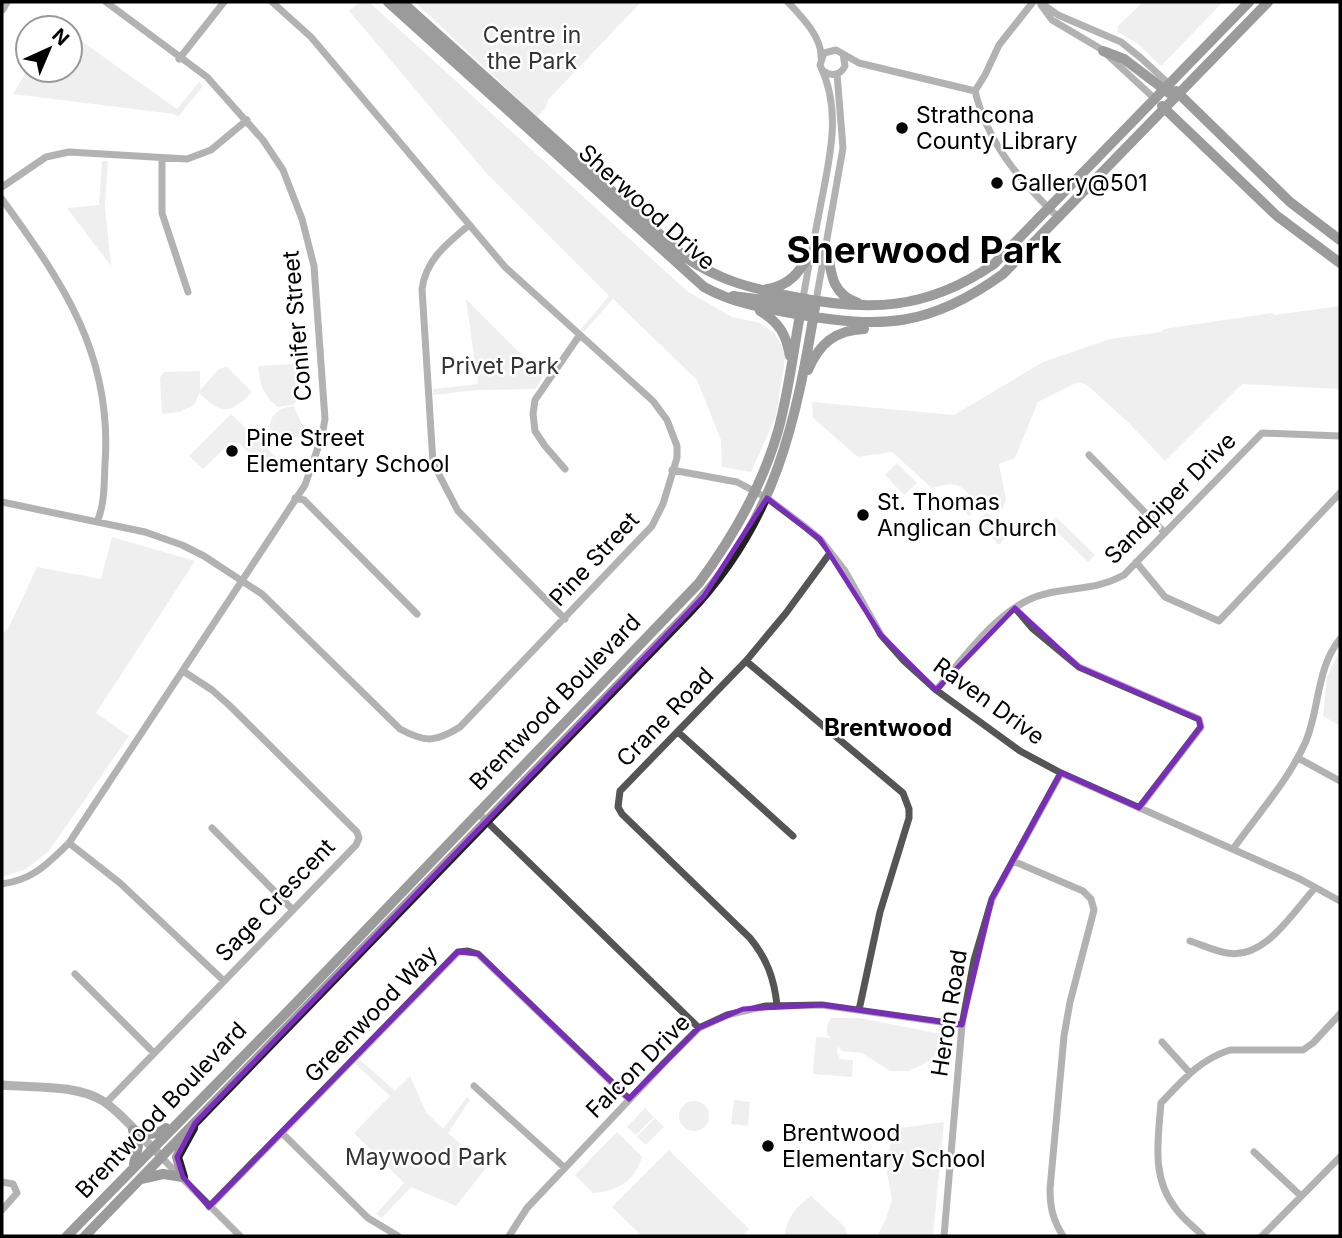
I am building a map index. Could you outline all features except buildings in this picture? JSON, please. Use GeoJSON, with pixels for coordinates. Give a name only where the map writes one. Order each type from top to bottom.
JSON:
{"type":"FeatureCollection","features":[{"type":"Feature","properties":{"kind":"main road","name":"Sherwood Drive"},"geometry":{"type":"LineString","coordinates":[[388,2],[704,287],[751,306],[801,306],[816,302],[868,307],[904,303],[942,292],[994,264],[1249,2]]}},
{"type":"Feature","properties":{"kind":"main road","name":"Sherwood Drive"},"geometry":{"type":"LineString","coordinates":[[401,2],[685,257],[725,280],[761,290],[801,306],[813,318],[863,324],[911,319],[939,310],[972,296],[1003,274],[1268,2]]}},
{"type":"Feature","properties":{"kind":"main road"},"geometry":{"type":"LineString","coordinates":[[1103,51],[1124,59],[1179,94],[1290,202],[1340,240]]}},
{"type":"Feature","properties":{"kind":"main road"},"geometry":{"type":"LineString","coordinates":[[1155,99],[1277,216],[1340,263]]}},
{"type":"Feature","properties":{"kind":"main road"},"geometry":{"type":"LineString","coordinates":[[827,247],[834,283],[839,293],[868,307]]}},
{"type":"Feature","properties":{"kind":"main road"},"geometry":{"type":"LineString","coordinates":[[761,290],[778,288],[790,282],[811,253]]}},
{"type":"Feature","properties":{"kind":"main road"},"geometry":{"type":"LineString","coordinates":[[717,294],[801,306]]}},
{"type":"Feature","properties":{"kind":"main road","name":"Brentwood Boulevard"},"geometry":{"type":"LineString","coordinates":[[85,1236],[704,596],[732,561],[767,499],[785,452],[801,385],[816,302]]}},
{"type":"Feature","properties":{"kind":"main road"},"geometry":{"type":"LineString","coordinates":[[751,306],[772,318],[786,334],[792,363]]}},
{"type":"Feature","properties":{"kind":"main road","name":"Brentwood Boulevard"},"geometry":{"type":"LineString","coordinates":[[66,1236],[292,1007],[699,583],[721,553],[755,492],[778,431],[801,306]]}},
{"type":"Feature","properties":{"kind":"main road"},"geometry":{"type":"LineString","coordinates":[[801,385],[815,354],[826,342],[842,332],[884,323]]}},
{"type":"Feature","properties":{"kind":"main road"},"geometry":{"type":"LineString","coordinates":[[133,1130],[157,1134],[184,1115]]}},
{"type":"Feature","properties":{"kind":"main road"},"geometry":{"type":"LineString","coordinates":[[141,1179],[163,1174],[183,1177],[177,1157],[195,1123]]}},
{"type":"Feature","properties":{"kind":"main road"},"geometry":{"type":"LineString","coordinates":[[133,1130],[138,1146],[133,1167]]}},
{"type":"Feature","properties":{"kind":"street"},"geometry":{"type":"LineString","coordinates":[[2,9],[6,2]]}},
{"type":"Feature","properties":{"kind":"street","name":"Conifer Street"},"geometry":{"type":"LineString","coordinates":[[2,884],[20,881],[40,871],[69,843],[304,485],[313,464],[325,419],[314,267],[302,219],[283,170],[247,120],[206,77],[106,2]]}},
{"type":"Feature","properties":{"kind":"street"},"geometry":{"type":"LineString","coordinates":[[179,59],[224,2]]}},
{"type":"Feature","properties":{"kind":"street","name":"Pine Street"},"geometry":{"type":"LineString","coordinates":[[2,502],[145,532],[183,545],[204,556],[262,594],[400,729],[425,740],[440,738],[460,727],[646,535],[663,504],[677,458],[677,446],[667,420],[653,401],[505,267],[311,37],[272,2]]}},
{"type":"Feature","properties":{"kind":"street"},"geometry":{"type":"LineString","coordinates":[[788,2],[817,39],[821,48],[820,65],[825,72],[840,72],[859,64]]}},
{"type":"Feature","properties":{"kind":"street"},"geometry":{"type":"LineString","coordinates":[[1037,2],[1052,20],[1103,51],[1155,99]]}},
{"type":"Feature","properties":{"kind":"street"},"geometry":{"type":"LineString","coordinates":[[1037,2],[1058,15],[1121,42],[1141,58],[1166,87]]}},
{"type":"Feature","properties":{"kind":"street"},"geometry":{"type":"LineString","coordinates":[[975,91],[999,45],[1037,2]]}},
{"type":"Feature","properties":{"kind":"street"},"geometry":{"type":"LineString","coordinates":[[821,57],[832,50],[859,64],[975,91]]}},
{"type":"Feature","properties":{"kind":"street"},"geometry":{"type":"LineString","coordinates":[[840,72],[845,62],[843,54]]}},
{"type":"Feature","properties":{"kind":"street","name":"Brentwood Boulevard"},"geometry":{"type":"LineString","coordinates":[[801,306],[833,137],[831,98],[825,72]]}},
{"type":"Feature","properties":{"kind":"street","name":"Brentwood Boulevard"},"geometry":{"type":"LineString","coordinates":[[816,302],[843,148],[840,72]]}},
{"type":"Feature","properties":{"kind":"street"},"geometry":{"type":"LineString","coordinates":[[975,91],[995,142],[1015,174],[1059,218]]}},
{"type":"Feature","properties":{"kind":"street"},"geometry":{"type":"LineString","coordinates":[[2,187],[46,157],[69,152],[187,159],[211,150],[247,120]]}},
{"type":"Feature","properties":{"kind":"street"},"geometry":{"type":"LineString","coordinates":[[162,158],[162,213],[188,292]]}},
{"type":"Feature","properties":{"kind":"street"},"geometry":{"type":"LineString","coordinates":[[2,199],[57,276],[89,343],[103,407],[107,444],[103,497],[97,522]]}},
{"type":"Feature","properties":{"kind":"street"},"geometry":{"type":"LineString","coordinates":[[469,225],[436,254],[425,270],[423,279],[433,463],[458,511],[565,619]]}},
{"type":"Feature","properties":{"kind":"street"},"geometry":{"type":"LineString","coordinates":[[565,469],[536,431],[533,414],[535,400],[579,336]]}},
{"type":"Feature","properties":{"kind":"street","name":"Sandpiper Drive"},"geometry":{"type":"LineString","coordinates":[[936,690],[1001,618],[1015,608],[1045,594],[1099,587],[1124,575],[1262,433],[1340,436]]}},
{"type":"Feature","properties":{"kind":"street"},"geometry":{"type":"LineString","coordinates":[[1089,455],[1164,533]]}},
{"type":"Feature","properties":{"kind":"street","name":"Raven Drive"},"geometry":{"type":"LineString","coordinates":[[672,470],[737,482],[767,499],[804,526],[830,553],[853,583],[881,635],[904,662],[936,690],[1020,751],[1061,773],[1233,849],[1340,901]]}},
{"type":"Feature","properties":{"kind":"street"},"geometry":{"type":"LineString","coordinates":[[1136,562],[1165,597],[1219,621],[1340,493]]}},
{"type":"Feature","properties":{"kind":"street"},"geometry":{"type":"LineString","coordinates":[[295,498],[304,500],[417,614]]}},
{"type":"Feature","properties":{"kind":"street","name":"Crane Road"},"geometry":{"type":"LineString","coordinates":[[777,1005],[771,970],[750,938],[622,814],[618,807],[620,791],[746,661],[786,613],[830,553]]}},
{"type":"Feature","properties":{"kind":"street"},"geometry":{"type":"LineString","coordinates":[[1015,608],[1032,628],[1079,667],[1199,719],[1201,727],[1139,808]]}},
{"type":"Feature","properties":{"kind":"street"},"geometry":{"type":"LineString","coordinates":[[1233,849],[1298,758],[1309,733],[1322,673],[1340,639]]}},
{"type":"Feature","properties":{"kind":"street"},"geometry":{"type":"LineString","coordinates":[[746,661],[903,793],[907,802],[909,818],[880,912],[859,1010]]}},
{"type":"Feature","properties":{"kind":"street","name":"Sage Crescent"},"geometry":{"type":"LineString","coordinates":[[106,1103],[356,845],[359,838],[357,832],[229,705],[183,671]]}},
{"type":"Feature","properties":{"kind":"street"},"geometry":{"type":"LineString","coordinates":[[678,732],[793,836]]}},
{"type":"Feature","properties":{"kind":"street"},"geometry":{"type":"LineString","coordinates":[[1298,758],[1340,781]]}},
{"type":"Feature","properties":{"kind":"street","name":"Heron Road"},"geometry":{"type":"LineString","coordinates":[[944,1236],[962,1025],[968,987],[992,899],[1061,773]]}},
{"type":"Feature","properties":{"kind":"street"},"geometry":{"type":"LineString","coordinates":[[477,812],[699,1028]]}},
{"type":"Feature","properties":{"kind":"street"},"geometry":{"type":"LineString","coordinates":[[212,828],[292,909]]}},
{"type":"Feature","properties":{"kind":"street"},"geometry":{"type":"LineString","coordinates":[[69,843],[120,883],[224,981]]}},
{"type":"Feature","properties":{"kind":"street"},"geometry":{"type":"LineString","coordinates":[[1013,861],[1083,891],[1091,899],[1094,910],[1064,1036],[1050,1189],[1054,1222],[1063,1236]]}},
{"type":"Feature","properties":{"kind":"street"},"geometry":{"type":"LineString","coordinates":[[1190,941],[1228,954],[1254,950],[1276,933],[1315,888]]}},
{"type":"Feature","properties":{"kind":"street","name":"Greenwood Way"},"geometry":{"type":"LineString","coordinates":[[209,1207],[458,952],[478,954],[629,1099]]}},
{"type":"Feature","properties":{"kind":"street"},"geometry":{"type":"LineString","coordinates":[[75,974],[154,1053]]}},
{"type":"Feature","properties":{"kind":"street","name":"Falcon Drive"},"geometry":{"type":"LineString","coordinates":[[509,1236],[527,1208],[699,1028],[743,1009],[777,1005],[822,1005],[962,1025]]}},
{"type":"Feature","properties":{"kind":"street"},"geometry":{"type":"LineString","coordinates":[[1203,1236],[1176,1209],[1162,1183],[1158,1164],[1161,1103],[1190,1073],[1219,1053],[1230,1050],[1303,1050],[1340,1014]]}},
{"type":"Feature","properties":{"kind":"street"},"geometry":{"type":"LineString","coordinates":[[1162,1042],[1190,1073]]}},
{"type":"Feature","properties":{"kind":"street"},"geometry":{"type":"LineString","coordinates":[[2,1085],[85,1093],[106,1103],[240,1236]]}},
{"type":"Feature","properties":{"kind":"street"},"geometry":{"type":"LineString","coordinates":[[474,1086],[565,1168]]}},
{"type":"Feature","properties":{"kind":"street"},"geometry":{"type":"LineString","coordinates":[[282,1133],[368,1218],[398,1236]]}},
{"type":"Feature","properties":{"kind":"street"},"geometry":{"type":"LineString","coordinates":[[1254,1152],[1301,1196]]}},
{"type":"Feature","properties":{"kind":"street"},"geometry":{"type":"LineString","coordinates":[[1262,1236],[1340,1157]]}},
{"type":"Feature","properties":{"kind":"street"},"geometry":{"type":"LineString","coordinates":[[2,1182],[13,1184],[17,1193],[2,1210]]}},
{"type":"Feature","properties":{"kind":"highlighted area"},"geometry":{"type":"Polygon","coordinates":[[[767,498],[820,539],[881,635],[936,690],[1015,608],[1079,667],[1199,719],[1201,727],[1139,808],[1061,773],[992,899],[962,1025],[822,1005],[743,1009],[699,1028],[629,1099],[478,954],[458,952],[209,1207],[183,1177],[177,1157],[195,1123],[704,596],[767,498]]]}},
{"type":"Feature","properties":{"kind":"green space"},"geometry":{"type":"Polygon","coordinates":[[[360,2],[369,2],[687,291],[732,317],[760,323],[775,334],[786,353],[776,416],[751,472],[722,467],[721,440],[697,380],[613,299],[584,332],[580,330],[609,296],[487,174],[349,11],[360,2]]]}},
{"type":"Feature","properties":{"kind":"green space","name":"Centre in the Park"},"geometry":{"type":"Polygon","coordinates":[[[415,2],[641,2],[548,100],[546,107],[537,117],[415,2]]]}},
{"type":"Feature","properties":{"kind":"green space"},"geometry":{"type":"Polygon","coordinates":[[[1143,2],[1223,2],[1161,66],[1137,43],[1117,32],[1118,26],[1143,2]]]}},
{"type":"Feature","properties":{"kind":"green space"},"geometry":{"type":"Polygon","coordinates":[[[84,43],[177,109],[199,82],[203,86],[178,117],[174,114],[13,94],[19,84],[84,84],[84,43]]]}},
{"type":"Feature","properties":{"kind":"green space"},"geometry":{"type":"Polygon","coordinates":[[[102,161],[108,161],[105,206],[111,266],[67,208],[99,205],[102,161]]]}},
{"type":"Feature","properties":{"kind":"green space","name":"Privet Park"},"geometry":{"type":"Polygon","coordinates":[[[466,299],[543,376],[536,389],[478,390],[433,395],[433,389],[478,384],[466,299]]]}},
{"type":"Feature","properties":{"kind":"green space"},"geometry":{"type":"Polygon","coordinates":[[[1340,306],[1340,389],[1242,384],[1165,461],[1087,385],[1078,382],[1038,402],[1015,458],[999,464],[1006,499],[1003,509],[988,506],[980,508],[965,490],[955,485],[932,488],[892,452],[858,457],[813,418],[812,402],[954,415],[1043,362],[1110,339],[1272,313],[1275,315],[1340,306]]]}},
{"type":"Feature","properties":{"kind":"green space"},"geometry":{"type":"Polygon","coordinates":[[[294,364],[298,369],[301,398],[292,405],[278,407],[263,389],[258,366],[294,364]]]}},
{"type":"Feature","properties":{"kind":"green space"},"geometry":{"type":"Polygon","coordinates":[[[227,367],[252,392],[238,405],[220,408],[199,393],[195,404],[180,412],[162,414],[160,378],[164,372],[200,371],[200,390],[219,369],[227,367]]]}},
{"type":"Feature","properties":{"kind":"green space"},"geometry":{"type":"Polygon","coordinates":[[[294,406],[304,429],[301,435],[275,443],[270,429],[272,418],[280,410],[294,406]]]}},
{"type":"Feature","properties":{"kind":"green space"},"geometry":{"type":"Polygon","coordinates":[[[231,414],[277,458],[268,472],[239,443],[234,448],[229,444],[203,469],[189,456],[231,414]]]}},
{"type":"Feature","properties":{"kind":"green space"},"geometry":{"type":"Polygon","coordinates":[[[897,463],[917,483],[904,495],[885,475],[897,463]]]}},
{"type":"Feature","properties":{"kind":"green space"},"geometry":{"type":"Polygon","coordinates":[[[965,494],[978,507],[969,516],[956,503],[965,494]]]}},
{"type":"Feature","properties":{"kind":"green space"},"geometry":{"type":"Polygon","coordinates":[[[987,512],[999,524],[1003,521],[1012,530],[999,545],[977,522],[987,512]]]}},
{"type":"Feature","properties":{"kind":"green space"},"geometry":{"type":"Polygon","coordinates":[[[1056,517],[1095,555],[1088,562],[1049,524],[1056,517]]]}},
{"type":"Feature","properties":{"kind":"green space"},"geometry":{"type":"Polygon","coordinates":[[[112,537],[195,561],[96,713],[129,736],[49,851],[26,869],[2,877],[2,635],[9,627],[37,567],[101,579],[112,537]]]}},
{"type":"Feature","properties":{"kind":"green space"},"geometry":{"type":"Polygon","coordinates":[[[1340,650],[1340,726],[1323,716],[1327,677],[1340,650]]]}},
{"type":"Feature","properties":{"kind":"green space"},"geometry":{"type":"Polygon","coordinates":[[[831,1018],[859,1018],[941,1034],[943,1039],[931,1060],[909,1071],[890,1071],[862,1053],[842,1051],[838,1046],[839,1059],[853,1060],[852,1077],[813,1074],[816,1037],[831,1038],[827,1034],[827,1026],[831,1018]]]}},
{"type":"Feature","properties":{"kind":"green space","name":"Maywood Park"},"geometry":{"type":"Polygon","coordinates":[[[359,1059],[395,1091],[410,1076],[426,1112],[443,1129],[467,1097],[470,1100],[448,1133],[470,1152],[490,1163],[456,1206],[411,1187],[382,1218],[376,1214],[404,1183],[354,1133],[390,1096],[354,1063],[359,1059]]]}},
{"type":"Feature","properties":{"kind":"green space"},"geometry":{"type":"Polygon","coordinates":[[[734,1100],[750,1102],[748,1126],[731,1124],[734,1100]]]}},
{"type":"Feature","properties":{"kind":"green space"},"geometry":{"type":"Polygon","coordinates":[[[694,1101],[700,1102],[708,1110],[708,1122],[700,1130],[694,1131],[688,1130],[680,1122],[679,1116],[680,1110],[688,1102],[694,1101]]]}},
{"type":"Feature","properties":{"kind":"green space"},"geometry":{"type":"Polygon","coordinates":[[[645,1108],[654,1117],[636,1135],[627,1127],[645,1108]]]}},
{"type":"Feature","properties":{"kind":"green space"},"geometry":{"type":"Polygon","coordinates":[[[655,1118],[664,1127],[646,1145],[637,1137],[655,1118]]]}},
{"type":"Feature","properties":{"kind":"green space"},"geometry":{"type":"Polygon","coordinates":[[[944,1122],[933,1236],[877,1236],[892,1200],[887,1173],[892,1129],[944,1122]]]}},
{"type":"Feature","properties":{"kind":"green space"},"geometry":{"type":"Polygon","coordinates":[[[617,1132],[642,1157],[639,1165],[630,1178],[618,1187],[593,1193],[575,1175],[617,1132]]]}},
{"type":"Feature","properties":{"kind":"green space"},"geometry":{"type":"Polygon","coordinates":[[[669,1150],[749,1229],[742,1236],[642,1236],[612,1207],[669,1150]]]}},
{"type":"Feature","properties":{"kind":"green space"},"geometry":{"type":"Polygon","coordinates":[[[811,1196],[845,1227],[847,1236],[785,1236],[793,1213],[811,1196]]]}},
{"type":"Feature","properties":{"kind":"place","name":"Strathcona County Library"},"geometry":{"type":"Point","coordinates":[902,128]}},
{"type":"Feature","properties":{"kind":"place","name":"Gallery@501"},"geometry":{"type":"Point","coordinates":[997,183]}},
{"type":"Feature","properties":{"kind":"place","name":"Pine Street Elementary School"},"geometry":{"type":"Point","coordinates":[232,451]}},
{"type":"Feature","properties":{"kind":"place","name":"St. Thomas Anglican Church"},"geometry":{"type":"Point","coordinates":[863,515]}},
{"type":"Feature","properties":{"kind":"place","name":"Brentwood Elementary School"},"geometry":{"type":"Point","coordinates":[768,1146]}},
{"type":"Feature","properties":{"kind":"district","name":"Sherwood Park"},"geometry":{"type":"Point","coordinates":[924,249]}},
{"type":"Feature","properties":{"kind":"district","name":"Brentwood"},"geometry":{"type":"Point","coordinates":[888,727]}}]}
